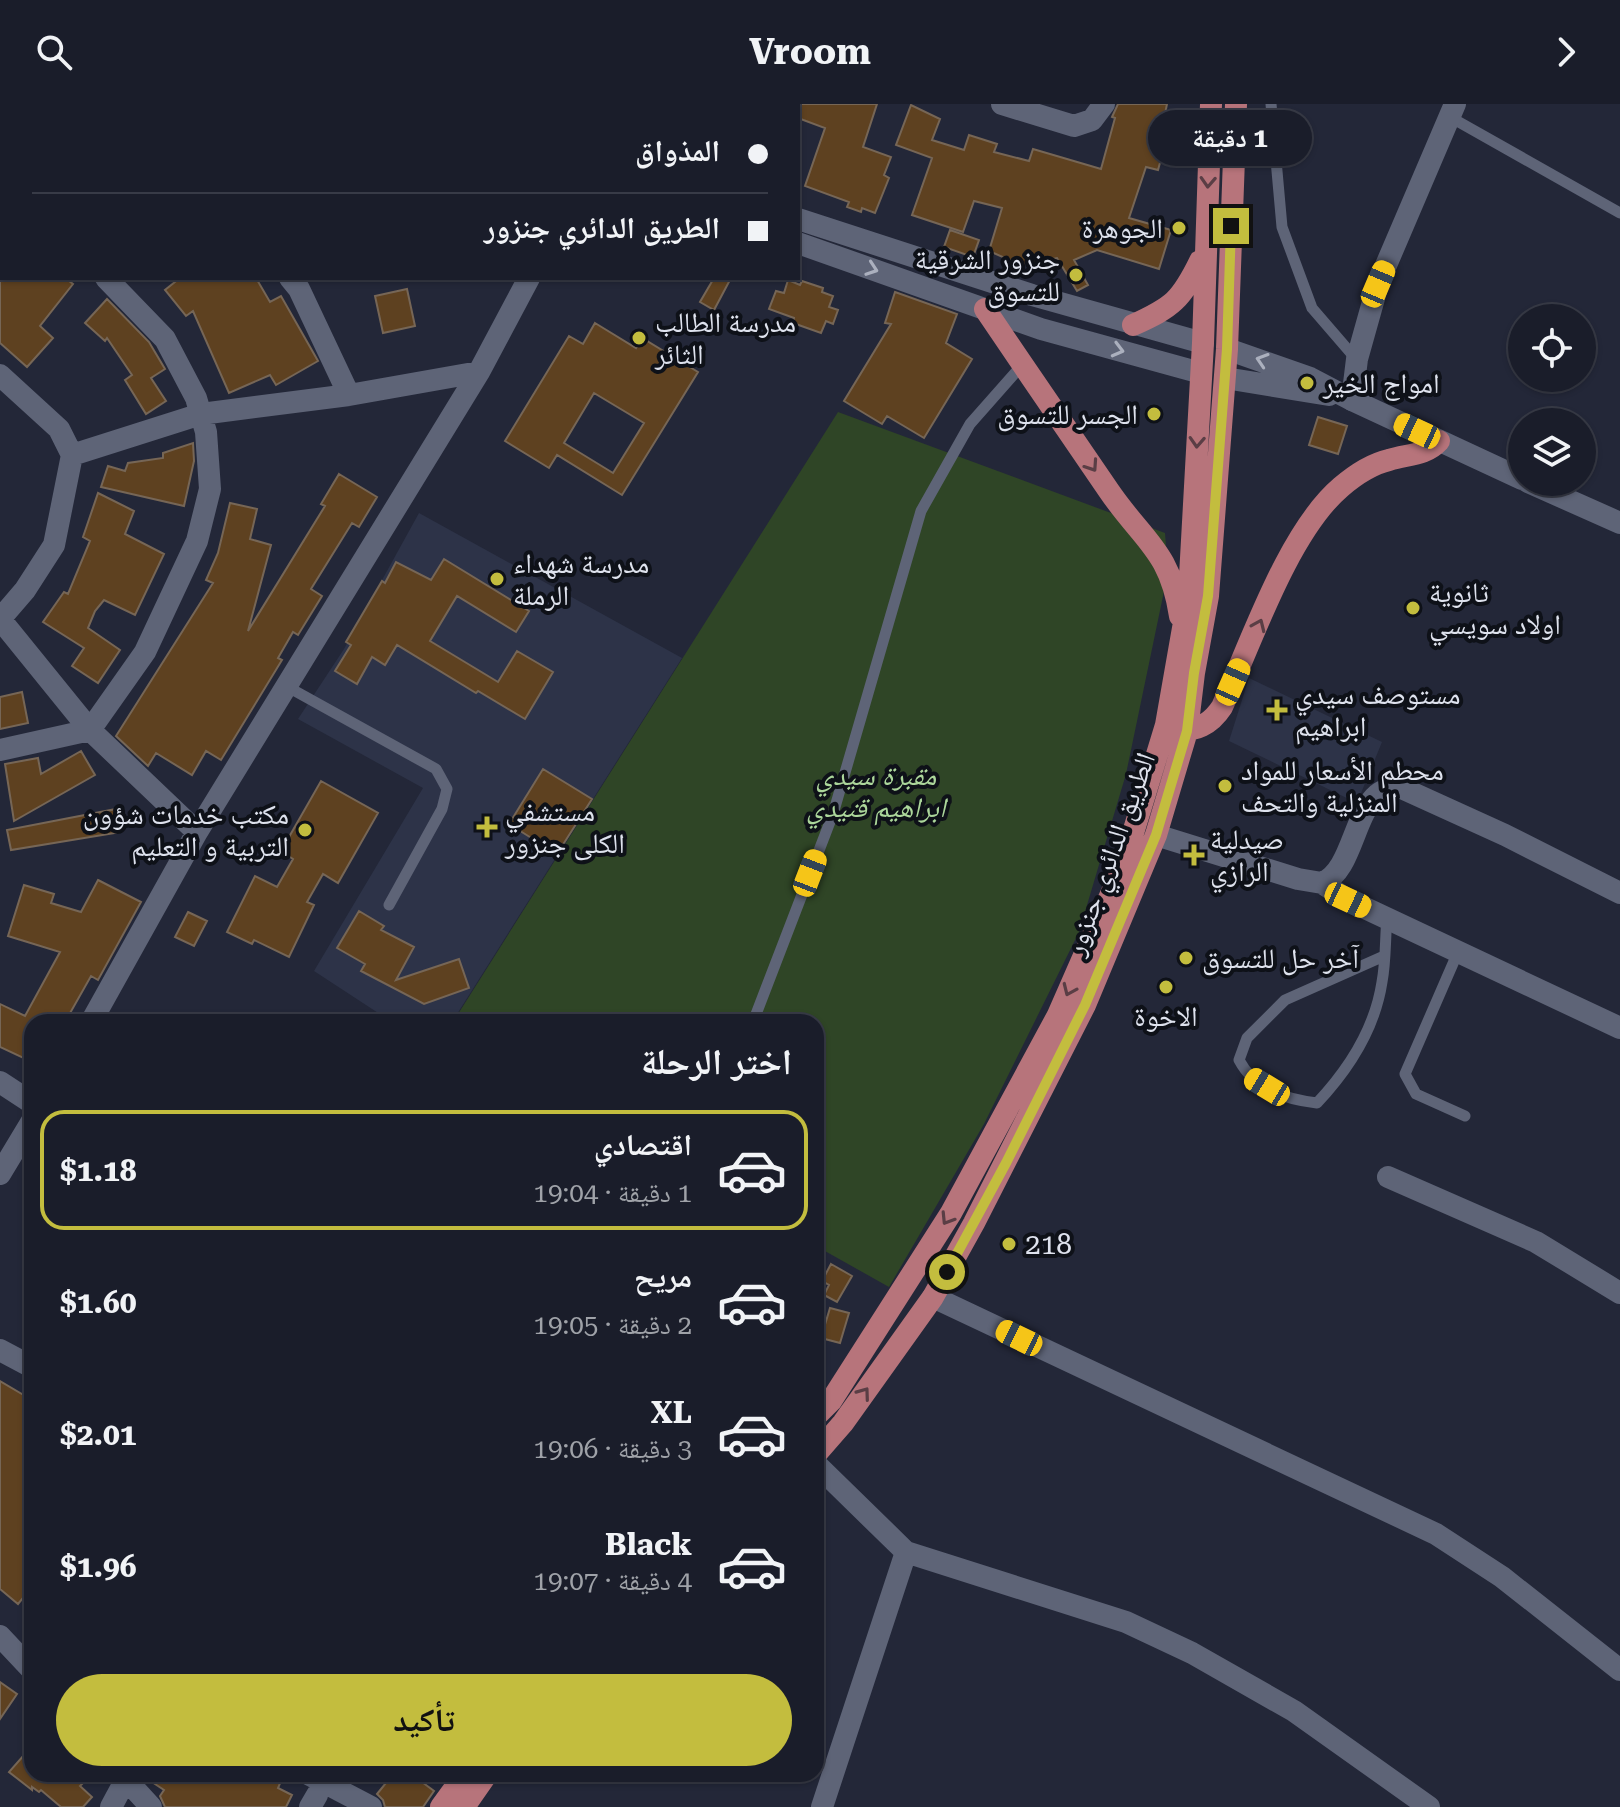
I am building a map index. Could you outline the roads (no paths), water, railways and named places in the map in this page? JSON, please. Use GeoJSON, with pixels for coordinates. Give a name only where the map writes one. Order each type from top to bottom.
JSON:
{"type":"FeatureCollection","features":[{"type":"Feature","properties":{"kind":"main road","name":"الطريق الدائري جنزور"},"geometry":{"type":"LineString","coordinates":[[824,1445],[933,1297],[1006,1163],[1085,1005],[1156,835],[1177,728],[1182,631],[1189,594],[1203,343],[1211,104]]}},
{"type":"Feature","properties":{"kind":"main road","name":"الطريق الدائري جنزور"},"geometry":{"type":"LineString","coordinates":[[824,1408],[951,1213],[1058,1015],[1122,869],[1177,728],[1194,673],[1208,596],[1227,349],[1236,104]]}},
{"type":"Feature","properties":{"kind":"main road"},"geometry":{"type":"LineString","coordinates":[[1133,325],[1156,314],[1185,293],[1204,252]]}},
{"type":"Feature","properties":{"kind":"main road"},"geometry":{"type":"LineString","coordinates":[[978,307],[1023,364],[1120,508],[1152,543],[1167,565],[1177,595],[1182,631]]}},
{"type":"Feature","properties":{"kind":"main road"},"geometry":{"type":"LineString","coordinates":[[1177,728],[1207,723],[1222,707],[1288,560],[1323,505],[1366,469],[1388,460],[1427,451],[1439,441]]}},
{"type":"Feature","properties":{"kind":"main road"},"geometry":{"type":"LineString","coordinates":[[441,1807],[459,1782]]}},
{"type":"Feature","properties":{"kind":"main road"},"geometry":{"type":"LineString","coordinates":[[464,1807],[481,1782]]}},
{"type":"Feature","properties":{"kind":"street"},"geometry":{"type":"LineString","coordinates":[[1002,104],[1074,126],[1092,120],[1104,104]]}},
{"type":"Feature","properties":{"kind":"street"},"geometry":{"type":"LineString","coordinates":[[1349,399],[1378,284],[1452,111]]}},
{"type":"Feature","properties":{"kind":"street"},"geometry":{"type":"LineString","coordinates":[[800,220],[982,279],[1203,343]]}},
{"type":"Feature","properties":{"kind":"street"},"geometry":{"type":"LineString","coordinates":[[800,244],[1041,329],[1201,373]]}},
{"type":"Feature","properties":{"kind":"street"},"geometry":{"type":"LineString","coordinates":[[978,307],[982,279]]}},
{"type":"Feature","properties":{"kind":"street"},"geometry":{"type":"LineString","coordinates":[[0,750],[90,730],[145,652],[197,541],[210,489],[206,432],[196,398],[165,339],[108,280]]}},
{"type":"Feature","properties":{"kind":"street"},"geometry":{"type":"LineString","coordinates":[[292,280],[299,289],[349,395]]}},
{"type":"Feature","properties":{"kind":"street"},"geometry":{"type":"LineString","coordinates":[[95,1014],[197,832],[479,372],[528,280]]}},
{"type":"Feature","properties":{"kind":"street"},"geometry":{"type":"LineString","coordinates":[[1227,349],[1310,378],[1508,473]]}},
{"type":"Feature","properties":{"kind":"street"},"geometry":{"type":"LineString","coordinates":[[72,455],[201,414],[349,395],[479,372]]}},
{"type":"Feature","properties":{"kind":"street"},"geometry":{"type":"LineString","coordinates":[[0,375],[59,429],[72,455],[54,545],[25,590],[0,619],[90,730],[197,832]]}},
{"type":"Feature","properties":{"kind":"street"},"geometry":{"type":"LineString","coordinates":[[1225,378],[1349,399]]}},
{"type":"Feature","properties":{"kind":"street"},"geometry":{"type":"LineString","coordinates":[[1559,496],[1620,523]]}},
{"type":"Feature","properties":{"kind":"street"},"geometry":{"type":"LineString","coordinates":[[1322,883],[1337,874],[1364,813],[1378,794],[1395,785],[1505,835],[1620,893]]}},
{"type":"Feature","properties":{"kind":"street"},"geometry":{"type":"LineString","coordinates":[[1156,835],[1298,879],[1322,883],[1348,900],[1620,1028]]}},
{"type":"Feature","properties":{"kind":"street"},"geometry":{"type":"LineString","coordinates":[[0,1082],[24,1098]]}},
{"type":"Feature","properties":{"kind":"street"},"geometry":{"type":"LineString","coordinates":[[0,1174],[24,1134]]}},
{"type":"Feature","properties":{"kind":"street"},"geometry":{"type":"LineString","coordinates":[[1388,1177],[1536,1242],[1620,1293]]}},
{"type":"Feature","properties":{"kind":"street"},"geometry":{"type":"LineString","coordinates":[[933,1297],[1436,1534],[1502,1577],[1620,1670]]}},
{"type":"Feature","properties":{"kind":"street"},"geometry":{"type":"LineString","coordinates":[[0,1350],[24,1363]]}},
{"type":"Feature","properties":{"kind":"street"},"geometry":{"type":"LineString","coordinates":[[824,1472],[906,1552],[1126,1622],[1192,1653],[1294,1711],[1429,1807]]}},
{"type":"Feature","properties":{"kind":"street"},"geometry":{"type":"LineString","coordinates":[[822,1807],[906,1552]]}},
{"type":"Feature","properties":{"kind":"street"},"geometry":{"type":"LineString","coordinates":[[0,1636],[24,1662]]}},
{"type":"Feature","properties":{"kind":"street"},"geometry":{"type":"LineString","coordinates":[[111,1807],[122,1782]]}},
{"type":"Feature","properties":{"kind":"street"},"geometry":{"type":"LineString","coordinates":[[128,1782],[151,1807]]}},
{"type":"Feature","properties":{"kind":"street"},"geometry":{"type":"LineString","coordinates":[[312,1792],[371,1807]]}},
{"type":"Feature","properties":{"kind":"lane"},"geometry":{"type":"LineString","coordinates":[[1271,104],[1282,227],[1312,308],[1357,359]]}},
{"type":"Feature","properties":{"kind":"lane"},"geometry":{"type":"LineString","coordinates":[[1452,111],[1620,213]]}},
{"type":"Feature","properties":{"kind":"lane"},"geometry":{"type":"LineString","coordinates":[[756,1014],[833,814],[921,511],[970,424],[1023,364]]}},
{"type":"Feature","properties":{"kind":"lane"},"geometry":{"type":"LineString","coordinates":[[286,686],[436,769],[447,789],[442,809],[389,905]]}},
{"type":"Feature","properties":{"kind":"lane"},"geometry":{"type":"LineString","coordinates":[[1384,956],[1285,1000],[1247,1038],[1239,1060],[1247,1076],[1286,1099],[1317,1103],[1335,1084],[1362,1044],[1382,983],[1387,918]]}},
{"type":"Feature","properties":{"kind":"lane"},"geometry":{"type":"LineString","coordinates":[[1458,952],[1405,1074],[1416,1094],[1465,1116]]}},
{"type":"Feature","properties":{"kind":"place","name":"الجوهرة"},"geometry":{"type":"Point","coordinates":[1179,228]}},
{"type":"Feature","properties":{"kind":"place","name":"جنزور الشرقية للتسوق"},"geometry":{"type":"Point","coordinates":[1076,275]}},
{"type":"Feature","properties":{"kind":"place","name":"مدرسة الطالب الثائر"},"geometry":{"type":"Point","coordinates":[639,338]}},
{"type":"Feature","properties":{"kind":"place","name":"امواج الخير"},"geometry":{"type":"Point","coordinates":[1307,383]}},
{"type":"Feature","properties":{"kind":"place","name":"الجسر للتسوق"},"geometry":{"type":"Point","coordinates":[1154,414]}},
{"type":"Feature","properties":{"kind":"place","name":"مدرسة شهداء الرملة"},"geometry":{"type":"Point","coordinates":[497,579]}},
{"type":"Feature","properties":{"kind":"place","name":"ثانوية اولاد سويسي"},"geometry":{"type":"Point","coordinates":[1413,608]}},
{"type":"Feature","properties":{"kind":"place","name":"مستوصف سيدي ابراهيم"},"geometry":{"type":"Point","coordinates":[1277,710]}},
{"type":"Feature","properties":{"kind":"place","name":"محطم الأسعار للمواد المنزلية والتحف"},"geometry":{"type":"Point","coordinates":[1225,786]}},
{"type":"Feature","properties":{"kind":"place","name":"مستشفي الكلى جنزور"},"geometry":{"type":"Point","coordinates":[487,827]}},
{"type":"Feature","properties":{"kind":"place","name":"مكتب خدمات شؤون التربية و التعليم"},"geometry":{"type":"Point","coordinates":[305,830]}},
{"type":"Feature","properties":{"kind":"place","name":"صيدلية الرازي"},"geometry":{"type":"Point","coordinates":[1194,855]}},
{"type":"Feature","properties":{"kind":"place","name":"آخر حل للتسوق"},"geometry":{"type":"Point","coordinates":[1186,958]}},
{"type":"Feature","properties":{"kind":"place","name":"الاخوة"},"geometry":{"type":"Point","coordinates":[1166,987]}},
{"type":"Feature","properties":{"kind":"place","name":"218"},"geometry":{"type":"Point","coordinates":[1009,1244]}},
{"type":"Feature","properties":{"kind":"park label","name":"مقبرة سيدي ابراهيم قنيدي"},"geometry":{"type":"Point","coordinates":[876,791]}}]}
